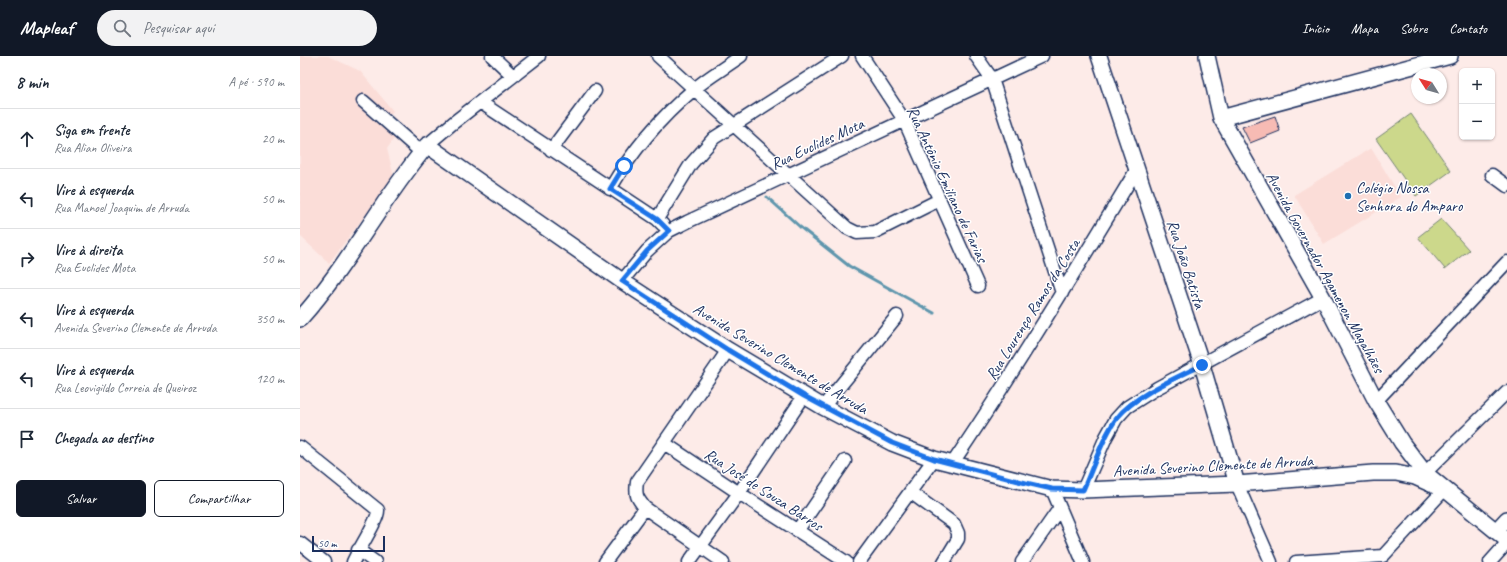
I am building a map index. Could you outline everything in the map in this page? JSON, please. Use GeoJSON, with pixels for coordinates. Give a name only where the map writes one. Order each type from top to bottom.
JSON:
{"type":"FeatureCollection","features":[{"type":"Feature","properties":{"kind":"main road","name":"Rua João Batista"},"geometry":{"type":"LineString","coordinates":[[1099,56],[1202,365],[1237,484]]}},
{"type":"Feature","properties":{"kind":"main road","name":"Avenida Governador Agamenon Magalhães"},"geometry":{"type":"LineString","coordinates":[[1207,56],[1221,118],[1323,298],[1376,401],[1402,443],[1425,474],[1444,490]]}},
{"type":"Feature","properties":{"kind":"main road"},"geometry":{"type":"LineString","coordinates":[[1221,118],[1450,56]]}},
{"type":"Feature","properties":{"kind":"main road"},"geometry":{"type":"LineString","coordinates":[[300,319],[338,271],[404,175],[424,149]]}},
{"type":"Feature","properties":{"kind":"main road","name":"Avenida Severino Clemente de Arruda"},"geometry":{"type":"LineString","coordinates":[[424,149],[728,350],[804,396],[892,443],[934,459],[1052,489],[1083,490],[1237,484],[1396,473],[1414,478],[1444,490]]}},
{"type":"Feature","properties":{"kind":"main road"},"geometry":{"type":"LineString","coordinates":[[1444,490],[1502,535],[1507,519]]}},
{"type":"Feature","properties":{"kind":"street"},"geometry":{"type":"LineString","coordinates":[[492,56],[513,76]]}},
{"type":"Feature","properties":{"kind":"street"},"geometry":{"type":"LineString","coordinates":[[363,101],[424,149],[480,102],[539,56]]}},
{"type":"Feature","properties":{"kind":"street"},"geometry":{"type":"LineString","coordinates":[[658,56],[847,228],[857,233],[875,232],[939,200]]}},
{"type":"Feature","properties":{"kind":"street"},"geometry":{"type":"LineString","coordinates":[[610,189],[624,166],[652,130],[694,89],[741,56]]}},
{"type":"Feature","properties":{"kind":"street"},"geometry":{"type":"LineString","coordinates":[[657,219],[683,176],[703,149],[714,138],[842,56]]}},
{"type":"Feature","properties":{"kind":"street","name":"Rua Antônio Emiliano de Farias"},"geometry":{"type":"LineString","coordinates":[[862,56],[904,120],[978,286]]}},
{"type":"Feature","properties":{"kind":"street"},"geometry":{"type":"LineString","coordinates":[[976,56],[992,79],[1062,293]]}},
{"type":"Feature","properties":{"kind":"street","name":"Rua Euclides Mota"},"geometry":{"type":"LineString","coordinates":[[622,281],[647,251],[669,231],[787,174],[1042,56]]}},
{"type":"Feature","properties":{"kind":"street"},"geometry":{"type":"LineString","coordinates":[[551,150],[595,91]]}},
{"type":"Feature","properties":{"kind":"street"},"geometry":{"type":"LineString","coordinates":[[480,102],[657,219],[669,231]]}},
{"type":"Feature","properties":{"kind":"street","name":"Rua Lourenço Ramos da Costa"},"geometry":{"type":"LineString","coordinates":[[952,464],[1062,293],[1137,169]]}},
{"type":"Feature","properties":{"kind":"street"},"geometry":{"type":"LineString","coordinates":[[1492,176],[1507,186]]}},
{"type":"Feature","properties":{"kind":"street"},"geometry":{"type":"LineString","coordinates":[[1376,401],[1507,262]]}},
{"type":"Feature","properties":{"kind":"street"},"geometry":{"type":"LineString","coordinates":[[1083,490],[1106,437],[1116,419],[1127,407],[1157,388],[1202,365],[1323,298]]}},
{"type":"Feature","properties":{"kind":"street"},"geometry":{"type":"LineString","coordinates":[[824,407],[897,316]]}},
{"type":"Feature","properties":{"kind":"street"},"geometry":{"type":"LineString","coordinates":[[723,562],[645,508],[636,497],[637,482],[728,350]]}},
{"type":"Feature","properties":{"kind":"street"},"geometry":{"type":"LineString","coordinates":[[1425,474],[1507,392]]}},
{"type":"Feature","properties":{"kind":"street"},"geometry":{"type":"LineString","coordinates":[[689,562],[739,493],[804,396]]}},
{"type":"Feature","properties":{"kind":"street","name":"Rua José de Souza Barros"},"geometry":{"type":"LineString","coordinates":[[664,442],[739,493],[846,562]]}},
{"type":"Feature","properties":{"kind":"street"},"geometry":{"type":"LineString","coordinates":[[300,447],[378,510],[377,518],[358,550],[353,562]]}},
{"type":"Feature","properties":{"kind":"street"},"geometry":{"type":"LineString","coordinates":[[859,562],[934,459]]}},
{"type":"Feature","properties":{"kind":"street"},"geometry":{"type":"LineString","coordinates":[[797,531],[845,461]]}},
{"type":"Feature","properties":{"kind":"street"},"geometry":{"type":"LineString","coordinates":[[1237,484],[1271,562]]}},
{"type":"Feature","properties":{"kind":"street"},"geometry":{"type":"LineString","coordinates":[[1052,489],[1059,509],[1083,562]]}},
{"type":"Feature","properties":{"kind":"street"},"geometry":{"type":"LineString","coordinates":[[1296,562],[1383,556],[1444,490]]}},
{"type":"Feature","properties":{"kind":"street"},"geometry":{"type":"LineString","coordinates":[[910,492],[954,524],[956,528],[958,538],[944,562]]}},
{"type":"Feature","properties":{"kind":"street"},"geometry":{"type":"LineString","coordinates":[[605,562],[645,508]]}},
{"type":"Feature","properties":{"kind":"street"},"geometry":{"type":"LineString","coordinates":[[1022,562],[1059,509]]}},
{"type":"Feature","properties":{"kind":"street"},"geometry":{"type":"LineString","coordinates":[[300,542],[324,562]]}},
{"type":"Feature","properties":{"kind":"street"},"geometry":{"type":"LineString","coordinates":[[1490,562],[1507,543]]}},
{"type":"Feature","properties":{"kind":"street"},"geometry":{"type":"LineString","coordinates":[[358,550],[375,562]]}},
{"type":"Feature","properties":{"kind":"shaded area"},"geometry":{"type":"Polygon","coordinates":[[[300,56],[328,56],[360,71],[393,111],[382,124],[395,137],[387,149],[394,177],[329,263],[300,236],[300,56]]]}},
{"type":"Feature","properties":{"kind":"shaded area","name":"Colégio Nossa Senhora do Amparo"},"geometry":{"type":"Polygon","coordinates":[[[1371,148],[1401,197],[1324,244],[1294,195],[1371,148]]]}},
{"type":"Feature","properties":{"kind":"green space"},"geometry":{"type":"Polygon","coordinates":[[[1411,114],[1451,171],[1416,196],[1376,139],[1411,114]]]}},
{"type":"Feature","properties":{"kind":"green space"},"geometry":{"type":"Polygon","coordinates":[[[1441,219],[1469,250],[1445,269],[1418,237],[1441,219]]]}},
{"type":"Feature","properties":{"kind":"building"},"geometry":{"type":"Polygon","coordinates":[[[1275,116],[1280,131],[1250,143],[1242,127],[1275,116]]]}},
{"type":"Feature","properties":{"kind":"waterway"},"geometry":{"type":"LineString","coordinates":[[767,197],[800,227],[849,266],[934,313]]}},
{"type":"Feature","properties":{"kind":"place","name":"Colégio Nossa Senhora do Amparo"},"geometry":{"type":"Point","coordinates":[1348,196]}},
{"type":"Feature","properties":{"kind":"route"},"geometry":{"type":"LineString","coordinates":[[624,166],[610,189],[657,219],[669,231],[647,251],[622,281],[728,350],[804,396],[892,443],[934,459],[1052,489],[1083,490],[1106,437],[1116,419],[1127,407],[1157,388],[1202,365]]}}]}
